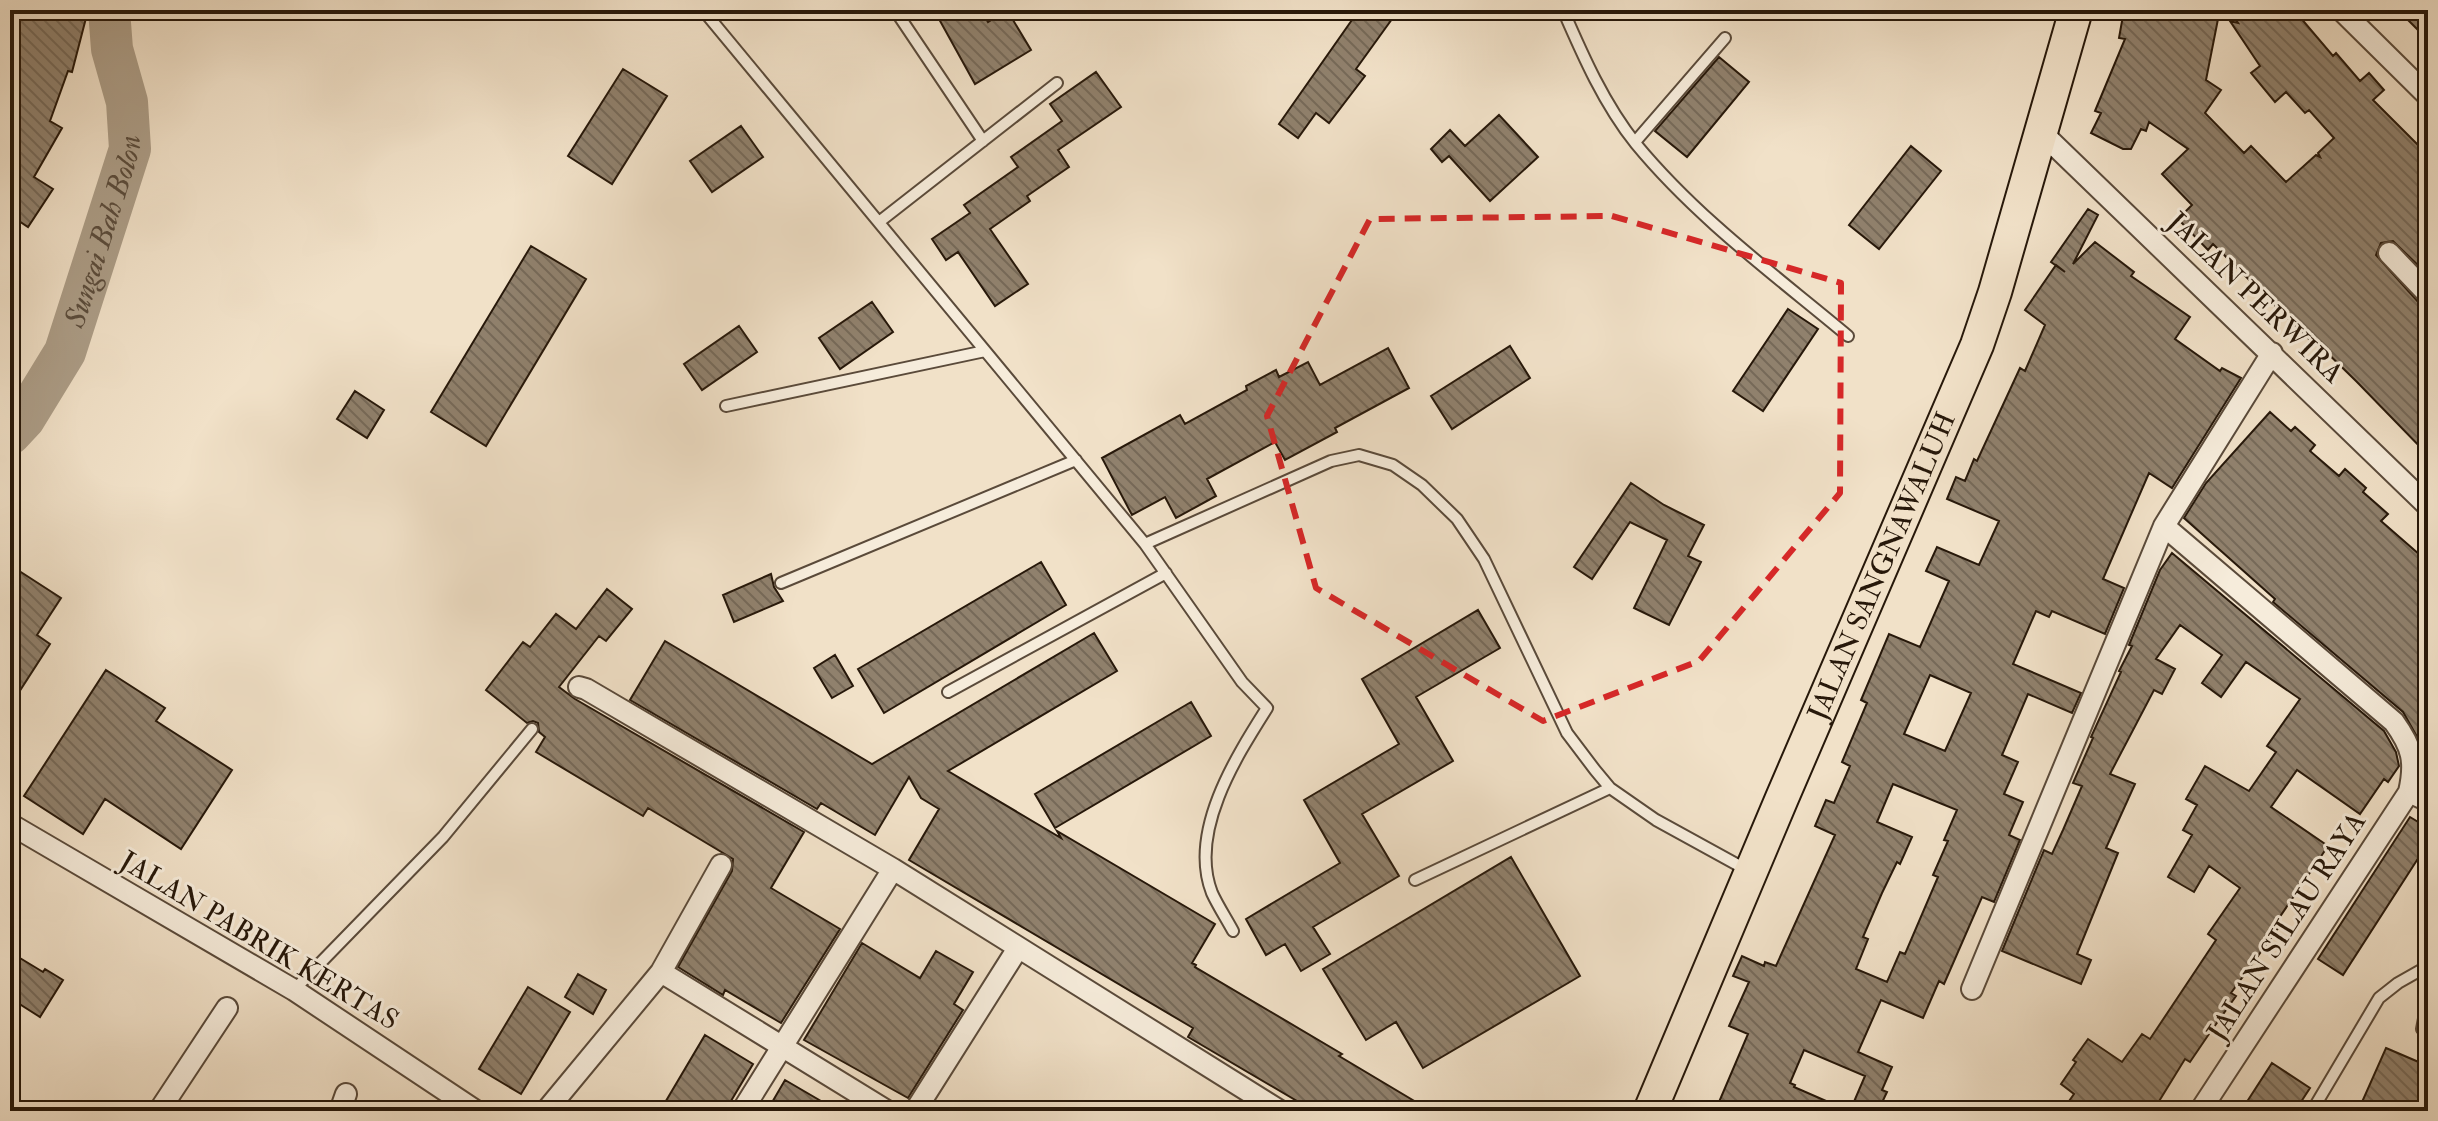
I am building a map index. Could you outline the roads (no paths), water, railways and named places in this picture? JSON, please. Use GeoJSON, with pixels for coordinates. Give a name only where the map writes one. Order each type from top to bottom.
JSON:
{"type":"FeatureCollection","features":[{"type":"Feature","properties":{"kind":"main road","name":"JALAN SANGNAWALUH"},"geometry":{"type":"LineString","coordinates":[[1650,1111],[1977,345],[2076,10]]}},
{"type":"Feature","properties":{"kind":"street"},"geometry":{"type":"LineString","coordinates":[[2341,10],[2428,96]]}},
{"type":"Feature","properties":{"kind":"street","name":"JALAN PERWIRA"},"geometry":{"type":"LineString","coordinates":[[2041,132],[2428,506]]}},
{"type":"Feature","properties":{"kind":"street"},"geometry":{"type":"LineString","coordinates":[[2389,253],[2428,294]]}},
{"type":"Feature","properties":{"kind":"street"},"geometry":{"type":"LineString","coordinates":[[1972,989],[2164,526],[2272,353]]}},
{"type":"Feature","properties":{"kind":"street"},"geometry":{"type":"LineString","coordinates":[[2164,526],[2394,722],[2411,752],[2419,796]]}},
{"type":"Feature","properties":{"kind":"street"},"geometry":{"type":"LineString","coordinates":[[579,687],[893,869],[1280,1111]]}},
{"type":"Feature","properties":{"kind":"street","name":"JALAN SILAU RAYA"},"geometry":{"type":"LineString","coordinates":[[2200,1111],[2419,796]]}},
{"type":"Feature","properties":{"kind":"street","name":"JALAN PABRIK KERTAS"},"geometry":{"type":"LineString","coordinates":[[10,824],[294,990],[476,1111]]}},
{"type":"Feature","properties":{"kind":"street"},"geometry":{"type":"LineString","coordinates":[[546,1111],[661,972],[721,865]]}},
{"type":"Feature","properties":{"kind":"street"},"geometry":{"type":"LineString","coordinates":[[742,1111],[893,869]]}},
{"type":"Feature","properties":{"kind":"street"},"geometry":{"type":"LineString","coordinates":[[915,1111],[1018,948]]}},
{"type":"Feature","properties":{"kind":"street"},"geometry":{"type":"LineString","coordinates":[[661,972],[887,1111]]}},
{"type":"Feature","properties":{"kind":"street"},"geometry":{"type":"LineString","coordinates":[[159,1111],[227,1008]]}},
{"type":"Feature","properties":{"kind":"lane"},"geometry":{"type":"LineString","coordinates":[[703,10],[1145,544],[1242,682],[1267,708],[1226,776],[1214,806],[1209,831],[1206,866],[1212,892],[1233,931]]}},
{"type":"Feature","properties":{"kind":"lane"},"geometry":{"type":"LineString","coordinates":[[895,10],[983,141]]}},
{"type":"Feature","properties":{"kind":"lane"},"geometry":{"type":"LineString","coordinates":[[1563,10],[1588,69],[1635,142],[1697,210],[1848,336]]}},
{"type":"Feature","properties":{"kind":"lane"},"geometry":{"type":"LineString","coordinates":[[1635,142],[1725,38]]}},
{"type":"Feature","properties":{"kind":"lane"},"geometry":{"type":"LineString","coordinates":[[879,222],[1057,83]]}},
{"type":"Feature","properties":{"kind":"lane"},"geometry":{"type":"LineString","coordinates":[[726,406],[985,351]]}},
{"type":"Feature","properties":{"kind":"lane"},"geometry":{"type":"LineString","coordinates":[[1145,544],[1331,461],[1359,455],[1393,465],[1422,485],[1457,519],[1484,559],[1567,733],[1610,788],[1656,820],[1751,872]]}},
{"type":"Feature","properties":{"kind":"lane"},"geometry":{"type":"LineString","coordinates":[[781,583],[1076,460]]}},
{"type":"Feature","properties":{"kind":"lane"},"geometry":{"type":"LineString","coordinates":[[948,692],[1166,573]]}},
{"type":"Feature","properties":{"kind":"lane"},"geometry":{"type":"LineString","coordinates":[[294,990],[443,837],[532,729]]}},
{"type":"Feature","properties":{"kind":"lane"},"geometry":{"type":"LineString","coordinates":[[1415,880],[1610,788]]}},
{"type":"Feature","properties":{"kind":"lane"},"geometry":{"type":"LineString","coordinates":[[2312,1111],[2379,998],[2428,966]]}},
{"type":"Feature","properties":{"kind":"lane"},"geometry":{"type":"LineString","coordinates":[[2422,1029],[2428,998]]}},
{"type":"Feature","properties":{"kind":"waterway","name":"Sungai Bah Bolon"},"geometry":{"type":"LineString","coordinates":[[10,434],[24,419],[65,352],[130,149],[127,102],[112,49],[109,10]]}}]}
